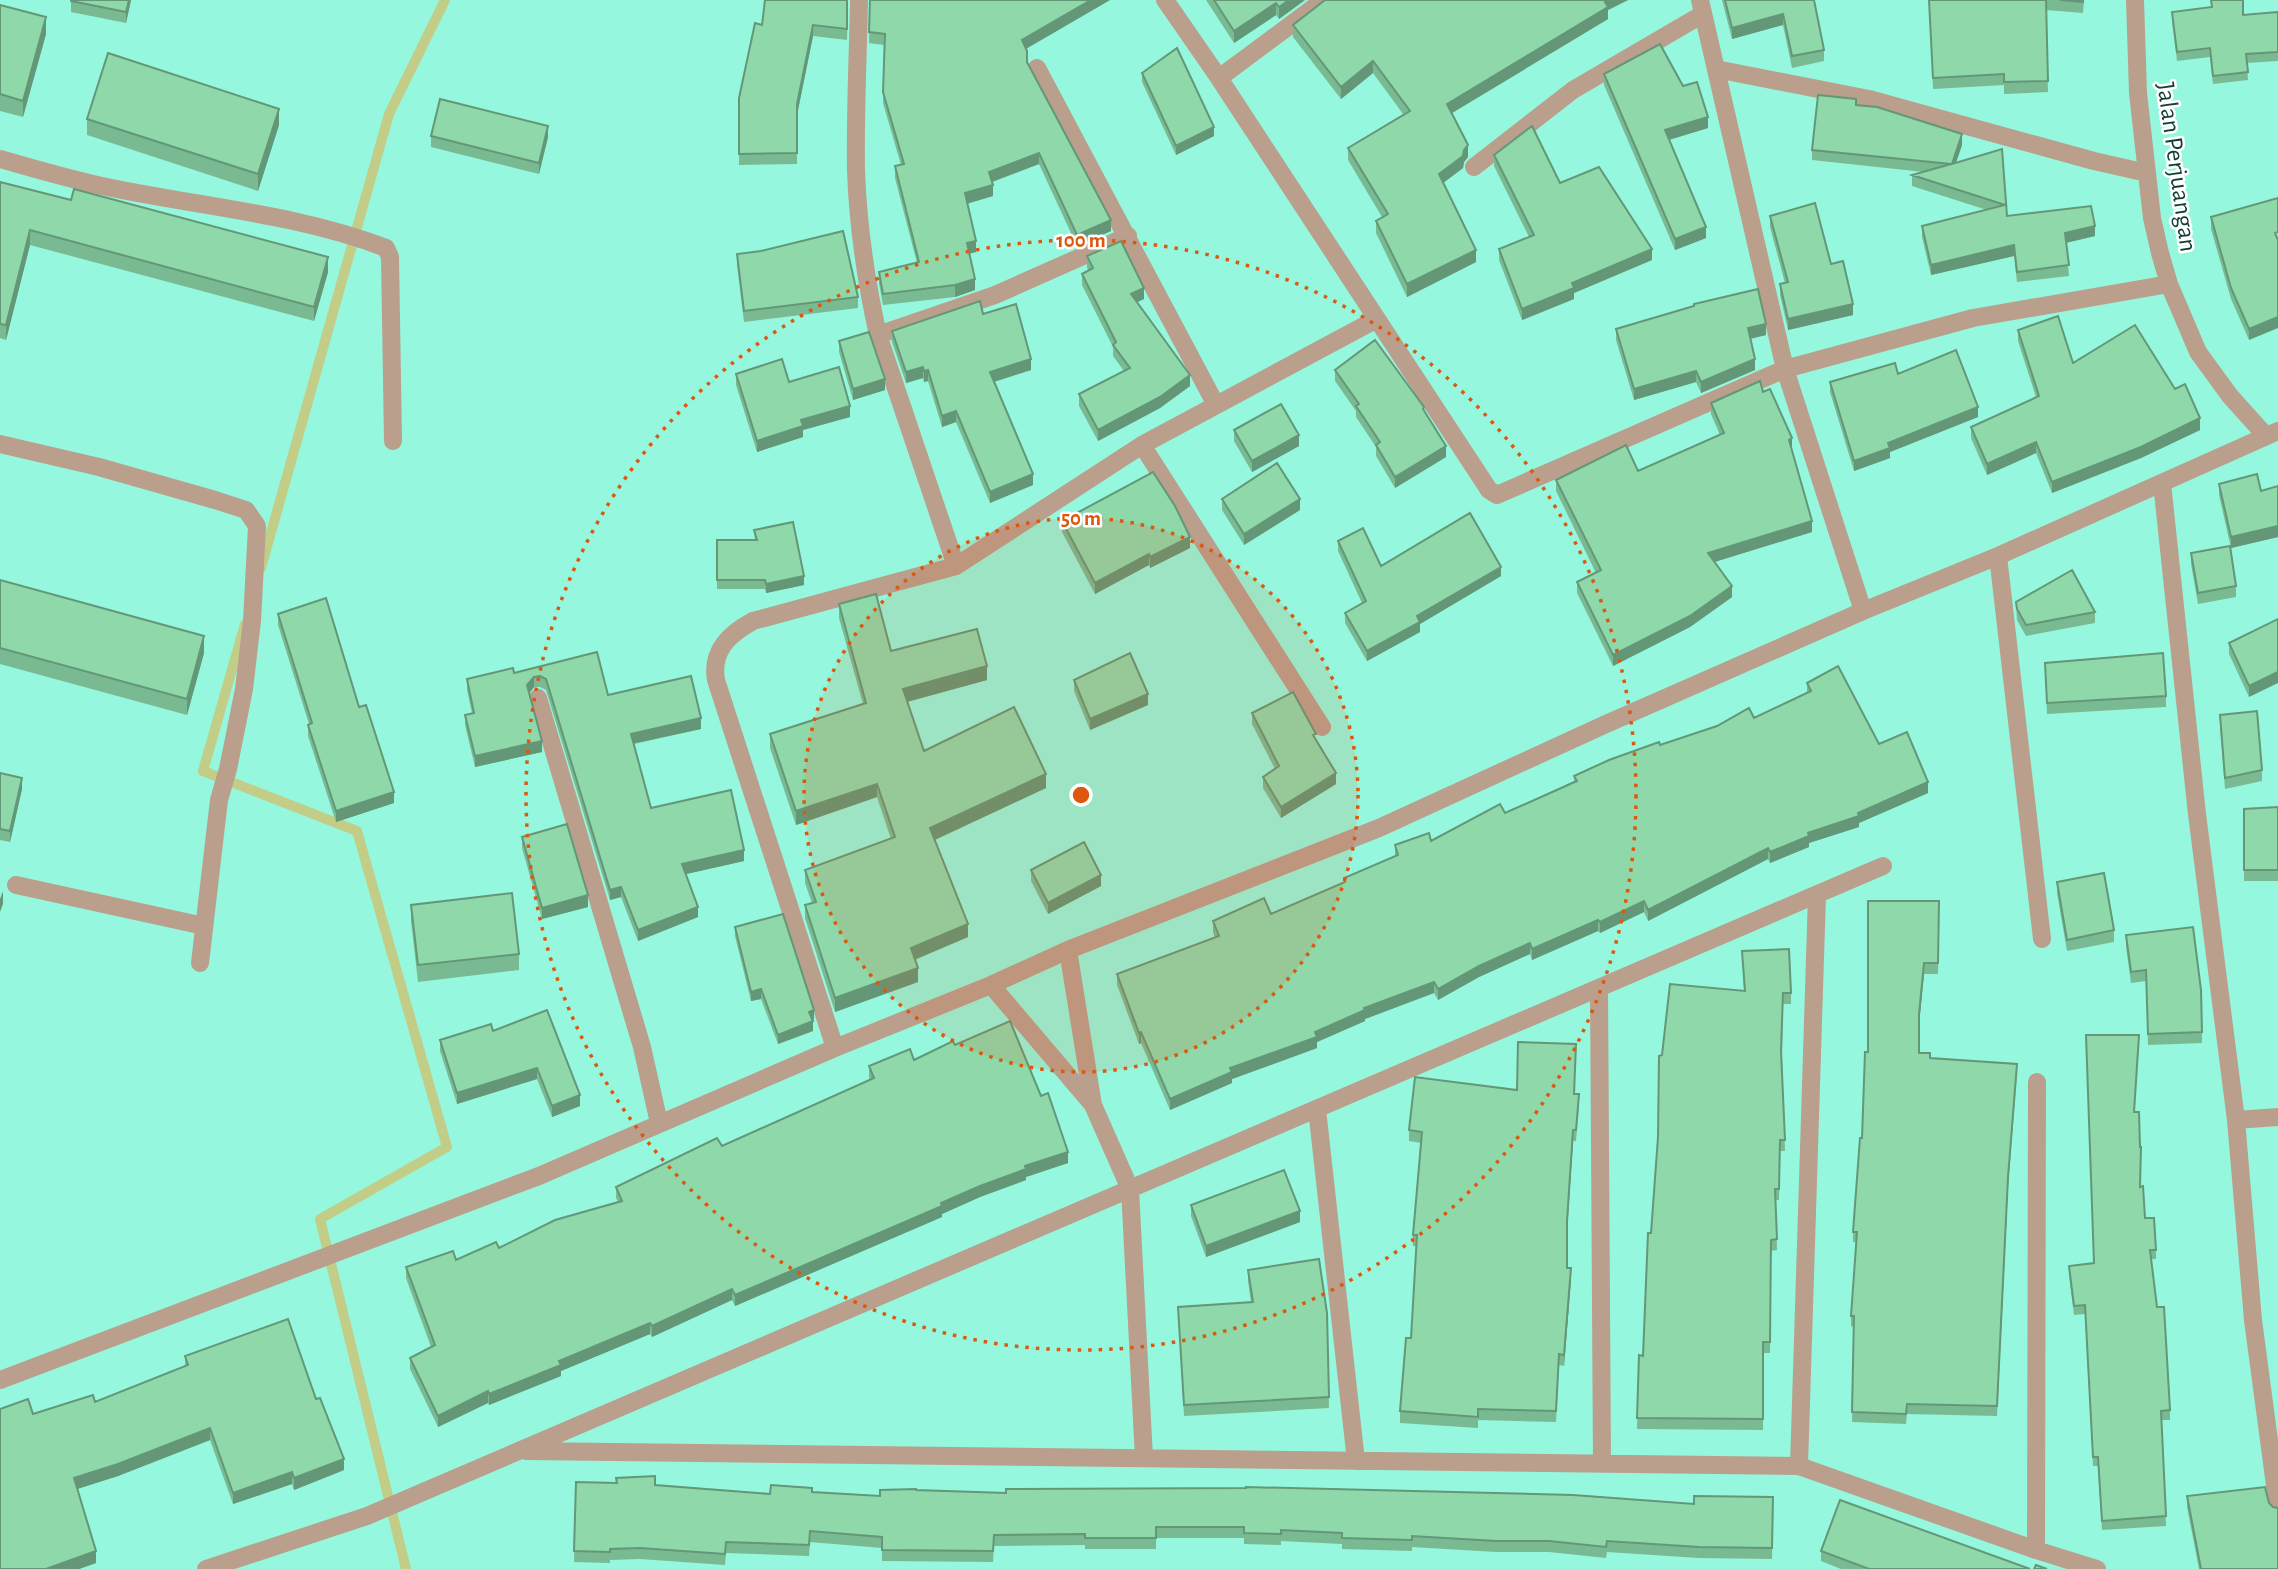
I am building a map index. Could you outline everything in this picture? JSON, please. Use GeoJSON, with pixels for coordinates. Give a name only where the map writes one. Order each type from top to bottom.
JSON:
{"type":"FeatureCollection","features":[{"type":"Feature","properties":{"kind":"street"},"geometry":{"type":"LineString","coordinates":[[859,0],[856,171],[865,261],[878,334],[956,566]]}},
{"type":"Feature","properties":{"kind":"street"},"geometry":{"type":"LineString","coordinates":[[1165,0],[1219,78],[1489,491],[1497,495],[1785,369],[1973,318],[2169,284]]}},
{"type":"Feature","properties":{"kind":"street"},"geometry":{"type":"LineString","coordinates":[[1219,78],[1324,0]]}},
{"type":"Feature","properties":{"kind":"street","name":"Jalan Perjuangan"},"geometry":{"type":"LineString","coordinates":[[2135,0],[2138,93],[2152,218],[2169,284],[2198,352],[2230,396],[2272,433]]}},
{"type":"Feature","properties":{"kind":"street"},"geometry":{"type":"LineString","coordinates":[[1474,167],[1573,90],[1702,7],[1785,369],[1863,611]]}},
{"type":"Feature","properties":{"kind":"street"},"geometry":{"type":"LineString","coordinates":[[1037,68],[1216,405]]}},
{"type":"Feature","properties":{"kind":"street"},"geometry":{"type":"LineString","coordinates":[[1716,69],[1869,99],[2094,162],[2147,173]]}},
{"type":"Feature","properties":{"kind":"street"},"geometry":{"type":"LineString","coordinates":[[0,159],[93,184],[282,219],[339,232],[386,247],[390,257],[393,441]]}},
{"type":"Feature","properties":{"kind":"street"},"geometry":{"type":"LineString","coordinates":[[878,334],[995,295],[1128,236]]}},
{"type":"Feature","properties":{"kind":"street"},"geometry":{"type":"LineString","coordinates":[[835,1048],[716,680],[714,667],[721,646],[737,630],[753,621],[956,566],[1142,445],[1375,320]]}},
{"type":"Feature","properties":{"kind":"street"},"geometry":{"type":"LineString","coordinates":[[0,1380],[539,1176],[1068,950],[1379,828],[1605,724],[1863,611],[1998,556],[2272,433]]}},
{"type":"Feature","properties":{"kind":"street"},"geometry":{"type":"LineString","coordinates":[[0,443],[215,499],[246,510],[257,526],[252,621],[244,690],[219,800],[200,962]]}},
{"type":"Feature","properties":{"kind":"street"},"geometry":{"type":"LineString","coordinates":[[1142,445],[1322,727]]}},
{"type":"Feature","properties":{"kind":"street"},"geometry":{"type":"LineString","coordinates":[[2162,482],[2197,814],[2236,1120],[2253,1320],[2278,1508]]}},
{"type":"Feature","properties":{"kind":"street"},"geometry":{"type":"LineString","coordinates":[[1998,556],[2042,939]]}},
{"type":"Feature","properties":{"kind":"street"},"geometry":{"type":"LineString","coordinates":[[538,698],[642,1047],[659,1124]]}},
{"type":"Feature","properties":{"kind":"street"},"geometry":{"type":"LineString","coordinates":[[206,1569],[367,1516],[1883,866]]}},
{"type":"Feature","properties":{"kind":"street"},"geometry":{"type":"LineString","coordinates":[[16,886],[204,926]]}},
{"type":"Feature","properties":{"kind":"street"},"geometry":{"type":"LineString","coordinates":[[1799,1466],[1817,895]]}},
{"type":"Feature","properties":{"kind":"street"},"geometry":{"type":"LineString","coordinates":[[1068,950],[1094,1105],[1130,1189],[1144,1458]]}},
{"type":"Feature","properties":{"kind":"street"},"geometry":{"type":"LineString","coordinates":[[991,985],[1094,1105]]}},
{"type":"Feature","properties":{"kind":"street"},"geometry":{"type":"LineString","coordinates":[[1599,988],[1602,1463]]}},
{"type":"Feature","properties":{"kind":"street"},"geometry":{"type":"LineString","coordinates":[[2036,1550],[2037,1082]]}},
{"type":"Feature","properties":{"kind":"street"},"geometry":{"type":"LineString","coordinates":[[1317,1109],[1356,1461]]}},
{"type":"Feature","properties":{"kind":"street"},"geometry":{"type":"LineString","coordinates":[[2236,1120],[2278,1117]]}},
{"type":"Feature","properties":{"kind":"street"},"geometry":{"type":"LineString","coordinates":[[519,1451],[1799,1466],[2097,1569]]}},
{"type":"Feature","properties":{"kind":"building"},"geometry":{"type":"Polygon","coordinates":[[[71,0],[129,0],[126,12],[71,0]]]}},
{"type":"Feature","properties":{"kind":"building"},"geometry":{"type":"Polygon","coordinates":[[[765,0],[847,0],[847,29],[813,25],[797,104],[797,153],[739,154],[739,98],[755,23],[762,25],[765,0]]]}},
{"type":"Feature","properties":{"kind":"building"},"geometry":{"type":"Polygon","coordinates":[[[870,0],[1091,0],[1022,40],[1027,51],[1027,62],[1111,220],[1077,235],[1039,153],[989,172],[993,185],[965,193],[976,241],[967,243],[975,279],[955,285],[883,294],[879,272],[919,262],[895,166],[904,164],[883,92],[885,34],[869,32],[870,0]]]}},
{"type":"Feature","properties":{"kind":"building"},"geometry":{"type":"Polygon","coordinates":[[[1214,0],[1289,0],[1279,7],[1276,3],[1234,31],[1214,0]]]}},
{"type":"Feature","properties":{"kind":"building"},"geometry":{"type":"Polygon","coordinates":[[[1325,0],[1604,0],[1608,7],[1447,104],[1468,145],[1463,156],[1439,174],[1476,250],[1407,284],[1376,221],[1388,214],[1348,148],[1410,111],[1373,61],[1341,87],[1293,25],[1325,0]]]}},
{"type":"Feature","properties":{"kind":"building"},"geometry":{"type":"Polygon","coordinates":[[[1725,0],[1814,0],[1824,50],[1792,56],[1783,14],[1732,28],[1725,0]]]}},
{"type":"Feature","properties":{"kind":"building"},"geometry":{"type":"Polygon","coordinates":[[[1929,0],[2046,0],[2048,81],[2004,82],[2004,74],[1933,78],[1929,0]]]}},
{"type":"Feature","properties":{"kind":"building"},"geometry":{"type":"Polygon","coordinates":[[[2211,0],[2243,0],[2243,15],[2278,12],[2278,52],[2246,54],[2248,72],[2213,76],[2210,48],[2177,52],[2172,12],[2212,7],[2211,0]]]}},
{"type":"Feature","properties":{"kind":"building"},"geometry":{"type":"Polygon","coordinates":[[[0,5],[46,17],[23,101],[0,94],[0,5]]]}},
{"type":"Feature","properties":{"kind":"building"},"geometry":{"type":"Polygon","coordinates":[[[1660,44],[1683,86],[1697,82],[1708,117],[1665,130],[1706,227],[1675,239],[1604,74],[1660,44]]]}},
{"type":"Feature","properties":{"kind":"building"},"geometry":{"type":"Polygon","coordinates":[[[1177,48],[1214,127],[1176,146],[1142,73],[1177,48]]]}},
{"type":"Feature","properties":{"kind":"building"},"geometry":{"type":"Polygon","coordinates":[[[108,53],[279,109],[258,174],[87,119],[108,53]]]}},
{"type":"Feature","properties":{"kind":"building"},"geometry":{"type":"Polygon","coordinates":[[[1818,95],[1856,99],[1856,105],[1877,107],[1962,134],[1952,164],[2002,149],[2007,216],[2091,206],[2095,226],[2065,233],[2069,265],[2017,272],[2014,245],[1931,265],[1922,226],[2005,205],[1912,175],[1951,164],[1812,150],[1818,95]]]}},
{"type":"Feature","properties":{"kind":"building"},"geometry":{"type":"Polygon","coordinates":[[[440,99],[548,126],[539,163],[431,136],[440,99]]]}},
{"type":"Feature","properties":{"kind":"building"},"geometry":{"type":"Polygon","coordinates":[[[1532,126],[1560,183],[1599,167],[1652,249],[1572,283],[1574,288],[1522,309],[1499,249],[1534,235],[1494,155],[1532,126]]]}},
{"type":"Feature","properties":{"kind":"building"},"geometry":{"type":"Polygon","coordinates":[[[0,182],[71,200],[74,189],[328,257],[314,307],[30,230],[6,325],[0,324],[0,182]]]}},
{"type":"Feature","properties":{"kind":"building"},"geometry":{"type":"Polygon","coordinates":[[[2278,198],[2278,232],[2275,233],[2278,240],[2278,317],[2249,329],[2231,288],[2211,217],[2278,198]]]}},
{"type":"Feature","properties":{"kind":"building"},"geometry":{"type":"Polygon","coordinates":[[[1815,203],[1831,264],[1843,261],[1853,304],[1788,319],[1780,284],[1788,282],[1770,216],[1815,203]]]}},
{"type":"Feature","properties":{"kind":"building"},"geometry":{"type":"Polygon","coordinates":[[[843,231],[858,297],[744,311],[737,254],[761,251],[843,231]]]}},
{"type":"Feature","properties":{"kind":"building"},"geometry":{"type":"Polygon","coordinates":[[[1121,241],[1144,288],[1131,294],[1190,375],[1160,397],[1098,430],[1079,394],[1130,368],[1113,345],[1116,342],[1082,274],[1093,268],[1087,256],[1121,241]]]}},
{"type":"Feature","properties":{"kind":"building"},"geometry":{"type":"Polygon","coordinates":[[[1758,289],[1766,324],[1748,328],[1755,359],[1701,382],[1696,371],[1634,389],[1616,329],[1694,304],[1758,289]]]}},
{"type":"Feature","properties":{"kind":"building"},"geometry":{"type":"Polygon","coordinates":[[[980,301],[983,314],[1016,304],[1031,359],[990,372],[1033,474],[990,492],[956,411],[942,416],[928,370],[924,371],[923,367],[906,372],[892,331],[980,301]]]}},
{"type":"Feature","properties":{"kind":"building"},"geometry":{"type":"Polygon","coordinates":[[[2058,316],[2073,363],[2135,325],[2175,389],[2185,384],[2200,418],[2141,447],[2052,482],[2036,442],[1987,464],[1971,427],[2039,396],[2018,330],[2058,316]]]}},
{"type":"Feature","properties":{"kind":"building"},"geometry":{"type":"Polygon","coordinates":[[[869,332],[885,379],[853,389],[839,341],[869,332]]]}},
{"type":"Feature","properties":{"kind":"building"},"geometry":{"type":"Polygon","coordinates":[[[1375,340],[1424,407],[1446,446],[1395,477],[1376,445],[1380,442],[1356,406],[1359,404],[1335,370],[1375,340]]]}},
{"type":"Feature","properties":{"kind":"building"},"geometry":{"type":"Polygon","coordinates":[[[1956,350],[1978,407],[1888,443],[1890,448],[1854,461],[1830,382],[1895,363],[1898,374],[1956,350]]]}},
{"type":"Feature","properties":{"kind":"building"},"geometry":{"type":"Polygon","coordinates":[[[782,359],[789,382],[839,367],[850,406],[801,420],[803,426],[757,441],[736,374],[782,359]]]}},
{"type":"Feature","properties":{"kind":"building"},"geometry":{"type":"Polygon","coordinates":[[[1760,381],[1763,392],[1770,389],[1792,438],[1789,440],[1812,521],[1708,553],[1732,586],[1690,616],[1613,655],[1577,582],[1601,570],[1556,480],[1626,445],[1638,471],[1724,433],[1711,403],[1760,381]]]}},
{"type":"Feature","properties":{"kind":"building"},"geometry":{"type":"Polygon","coordinates":[[[1281,404],[1299,435],[1252,461],[1234,430],[1281,404]]]}},
{"type":"Feature","properties":{"kind":"building"},"geometry":{"type":"Polygon","coordinates":[[[1277,463],[1300,499],[1244,534],[1222,499],[1277,463]]]}},
{"type":"Feature","properties":{"kind":"building"},"geometry":{"type":"Polygon","coordinates":[[[1153,472],[1175,506],[1190,537],[1150,557],[1149,554],[1095,583],[1062,521],[1153,472]]]}},
{"type":"Feature","properties":{"kind":"building"},"geometry":{"type":"Polygon","coordinates":[[[2257,474],[2261,491],[2278,486],[2278,526],[2231,537],[2219,484],[2257,474]]]}},
{"type":"Feature","properties":{"kind":"building"},"geometry":{"type":"Polygon","coordinates":[[[1470,513],[1501,567],[1417,616],[1420,622],[1367,651],[1345,613],[1366,601],[1338,541],[1363,528],[1381,566],[1470,513]]]}},
{"type":"Feature","properties":{"kind":"building"},"geometry":{"type":"Polygon","coordinates":[[[793,522],[804,576],[766,584],[765,580],[717,580],[717,540],[757,540],[754,530],[793,522]]]}},
{"type":"Feature","properties":{"kind":"building"},"geometry":{"type":"Polygon","coordinates":[[[2230,546],[2236,586],[2198,593],[2191,553],[2230,546]]]}},
{"type":"Feature","properties":{"kind":"building"},"geometry":{"type":"Polygon","coordinates":[[[2072,570],[2095,612],[2026,625],[2016,602],[2072,570]]]}},
{"type":"Feature","properties":{"kind":"building"},"geometry":{"type":"Polygon","coordinates":[[[0,580],[204,636],[187,699],[0,648],[0,580]]]}},
{"type":"Feature","properties":{"kind":"building"},"geometry":{"type":"Polygon","coordinates":[[[876,594],[891,651],[977,629],[987,666],[903,689],[924,751],[1014,707],[1046,774],[930,828],[968,924],[911,948],[918,968],[835,998],[805,905],[816,902],[805,870],[895,837],[877,784],[796,811],[770,734],[866,703],[839,604],[876,594]]]}},
{"type":"Feature","properties":{"kind":"building"},"geometry":{"type":"Polygon","coordinates":[[[326,598],[359,707],[366,705],[394,792],[336,811],[308,725],[312,723],[278,614],[326,598]]]}},
{"type":"Feature","properties":{"kind":"building"},"geometry":{"type":"Polygon","coordinates":[[[2278,619],[2278,672],[2249,686],[2229,643],[2278,619]]]}},
{"type":"Feature","properties":{"kind":"building"},"geometry":{"type":"Polygon","coordinates":[[[597,652],[608,695],[691,676],[701,718],[631,734],[651,808],[731,790],[744,850],[682,864],[698,907],[638,930],[621,887],[610,890],[546,679],[534,677],[527,685],[542,741],[475,756],[465,715],[474,713],[467,679],[513,668],[514,673],[597,652]]]}},
{"type":"Feature","properties":{"kind":"building"},"geometry":{"type":"Polygon","coordinates":[[[1130,653],[1148,694],[1090,719],[1074,680],[1130,653]]]}},
{"type":"Feature","properties":{"kind":"building"},"geometry":{"type":"Polygon","coordinates":[[[2163,653],[2166,696],[2047,703],[2045,663],[2163,653]]]}},
{"type":"Feature","properties":{"kind":"building"},"geometry":{"type":"Polygon","coordinates":[[[1838,666],[1879,744],[1907,732],[1928,782],[1858,813],[1859,816],[1808,833],[1809,836],[1770,852],[1768,848],[1648,910],[1644,901],[1532,949],[1530,943],[1479,966],[1438,989],[1434,982],[1364,1008],[1365,1010],[1315,1032],[1317,1037],[1230,1068],[1232,1072],[1170,1099],[1141,1032],[1139,1033],[1117,974],[1219,936],[1213,921],[1264,898],[1271,914],[1345,882],[1344,878],[1398,855],[1395,845],[1429,833],[1431,841],[1500,804],[1505,813],[1577,781],[1574,776],[1609,760],[1659,742],[1660,745],[1717,726],[1749,708],[1754,718],[1811,691],[1807,683],[1838,666]]]}},
{"type":"Feature","properties":{"kind":"building"},"geometry":{"type":"Polygon","coordinates":[[[1293,692],[1316,734],[1313,735],[1336,773],[1281,807],[1263,777],[1279,766],[1252,713],[1293,692]]]}},
{"type":"Feature","properties":{"kind":"building"},"geometry":{"type":"Polygon","coordinates":[[[2257,711],[2262,770],[2225,778],[2220,715],[2257,711]]]}},
{"type":"Feature","properties":{"kind":"building"},"geometry":{"type":"Polygon","coordinates":[[[0,773],[22,778],[10,831],[0,829],[0,773]]]}},
{"type":"Feature","properties":{"kind":"building"},"geometry":{"type":"Polygon","coordinates":[[[2278,807],[2278,870],[2244,870],[2244,809],[2278,807]]]}},
{"type":"Feature","properties":{"kind":"building"},"geometry":{"type":"Polygon","coordinates":[[[567,824],[588,895],[542,908],[522,837],[567,824]]]}},
{"type":"Feature","properties":{"kind":"building"},"geometry":{"type":"Polygon","coordinates":[[[1084,842],[1101,875],[1048,903],[1031,870],[1084,842]]]}},
{"type":"Feature","properties":{"kind":"building"},"geometry":{"type":"Polygon","coordinates":[[[2104,873],[2114,930],[2067,940],[2057,882],[2104,873]]]}},
{"type":"Feature","properties":{"kind":"building"},"geometry":{"type":"Polygon","coordinates":[[[512,893],[519,954],[418,965],[411,905],[512,893]]]}},
{"type":"Feature","properties":{"kind":"building"},"geometry":{"type":"Polygon","coordinates":[[[1868,901],[1939,901],[1938,963],[1924,963],[1919,1014],[1919,1053],[1930,1053],[1930,1058],[2017,1064],[2008,1177],[1997,1406],[1907,1404],[1906,1414],[1852,1412],[1854,1316],[1851,1316],[1857,1232],[1853,1232],[1862,1138],[1865,1052],[1868,1052],[1868,901]]]}},
{"type":"Feature","properties":{"kind":"building"},"geometry":{"type":"Polygon","coordinates":[[[783,914],[814,1010],[809,1012],[813,1021],[778,1035],[761,989],[751,992],[735,927],[783,914]]]}},
{"type":"Feature","properties":{"kind":"building"},"geometry":{"type":"Polygon","coordinates":[[[2193,927],[2201,990],[2202,1032],[2148,1034],[2146,970],[2131,972],[2126,935],[2193,927]]]}},
{"type":"Feature","properties":{"kind":"building"},"geometry":{"type":"Polygon","coordinates":[[[1789,949],[1791,993],[1783,993],[1781,1051],[1785,1140],[1780,1140],[1779,1189],[1775,1189],[1777,1239],[1771,1240],[1770,1342],[1763,1342],[1763,1419],[1637,1418],[1639,1355],[1643,1356],[1648,1233],[1651,1233],[1658,1137],[1659,1056],[1662,1055],[1670,984],[1745,991],[1742,951],[1789,949]]]}},
{"type":"Feature","properties":{"kind":"building"},"geometry":{"type":"Polygon","coordinates":[[[547,1010],[580,1095],[552,1106],[537,1068],[457,1093],[440,1040],[491,1024],[493,1031],[547,1010]]]}},
{"type":"Feature","properties":{"kind":"building"},"geometry":{"type":"Polygon","coordinates":[[[1010,1021],[1041,1096],[1048,1093],[1068,1152],[1025,1166],[1026,1169],[980,1186],[941,1203],[942,1206],[735,1295],[732,1289],[652,1326],[650,1323],[559,1361],[561,1365],[489,1394],[488,1391],[438,1416],[410,1358],[435,1345],[406,1267],[453,1251],[456,1260],[496,1242],[499,1248],[555,1220],[622,1201],[616,1187],[717,1138],[722,1146],[874,1078],[869,1066],[910,1049],[914,1060],[953,1041],[955,1045],[1010,1021]]]}},
{"type":"Feature","properties":{"kind":"building"},"geometry":{"type":"Polygon","coordinates":[[[2086,1035],[2139,1035],[2134,1112],[2139,1112],[2140,1187],[2143,1186],[2145,1218],[2154,1218],[2156,1250],[2150,1250],[2157,1307],[2164,1307],[2170,1410],[2161,1411],[2166,1516],[2102,1521],[2098,1457],[2093,1457],[2085,1305],[2074,1306],[2069,1266],[2094,1263],[2086,1035]]]}},
{"type":"Feature","properties":{"kind":"building"},"geometry":{"type":"Polygon","coordinates":[[[1518,1042],[1576,1044],[1574,1094],[1579,1094],[1576,1130],[1573,1130],[1567,1221],[1567,1268],[1571,1268],[1564,1355],[1559,1354],[1556,1411],[1478,1409],[1478,1417],[1400,1411],[1406,1338],[1411,1338],[1417,1235],[1413,1235],[1422,1132],[1409,1130],[1415,1077],[1517,1090],[1518,1042]]]}},
{"type":"Feature","properties":{"kind":"building"},"geometry":{"type":"Polygon","coordinates":[[[1284,1170],[1300,1211],[1206,1246],[1191,1205],[1284,1170]]]}},
{"type":"Feature","properties":{"kind":"building"},"geometry":{"type":"Polygon","coordinates":[[[1319,1259],[1327,1313],[1329,1397],[1184,1405],[1178,1307],[1253,1302],[1248,1270],[1319,1259]]]}},
{"type":"Feature","properties":{"kind":"building"},"geometry":{"type":"Polygon","coordinates":[[[288,1319],[316,1399],[320,1398],[344,1459],[294,1478],[292,1472],[233,1493],[210,1428],[74,1478],[96,1551],[46,1569],[0,1569],[0,1409],[28,1399],[33,1414],[93,1395],[95,1402],[188,1365],[185,1356],[288,1319]]]}},
{"type":"Feature","properties":{"kind":"building"},"geometry":{"type":"Polygon","coordinates":[[[655,1476],[655,1485],[770,1494],[771,1485],[812,1488],[812,1492],[880,1496],[880,1490],[916,1489],[1006,1493],[1006,1489],[1246,1487],[1573,1495],[1694,1504],[1694,1496],[1773,1497],[1772,1548],[1607,1541],[1606,1547],[1549,1541],[1412,1536],[1412,1540],[1342,1538],[1342,1533],[1281,1530],[1281,1534],[1244,1533],[1244,1527],[1156,1527],[1156,1538],[1085,1538],[1085,1534],[994,1535],[993,1551],[882,1550],[882,1537],[810,1531],[809,1545],[726,1542],[725,1554],[640,1548],[610,1549],[610,1552],[574,1551],[576,1482],[617,1483],[616,1478],[655,1476]]]}},
{"type":"Feature","properties":{"kind":"building"},"geometry":{"type":"Polygon","coordinates":[[[2265,1487],[2269,1503],[2278,1508],[2278,1569],[2201,1569],[2187,1496],[2265,1487]]]}},
{"type":"Feature","properties":{"kind":"building"},"geometry":{"type":"Polygon","coordinates":[[[1840,1500],[2030,1569],[1869,1569],[1821,1551],[1840,1500]]]}},
{"type":"Feature","properties":{"kind":"waterway"},"geometry":{"type":"LineString","coordinates":[[261,568],[389,114],[445,0]]}},
{"type":"Feature","properties":{"kind":"waterway"},"geometry":{"type":"LineString","coordinates":[[245,624],[203,771],[357,831],[447,1147],[320,1219],[406,1569]]}}]}
